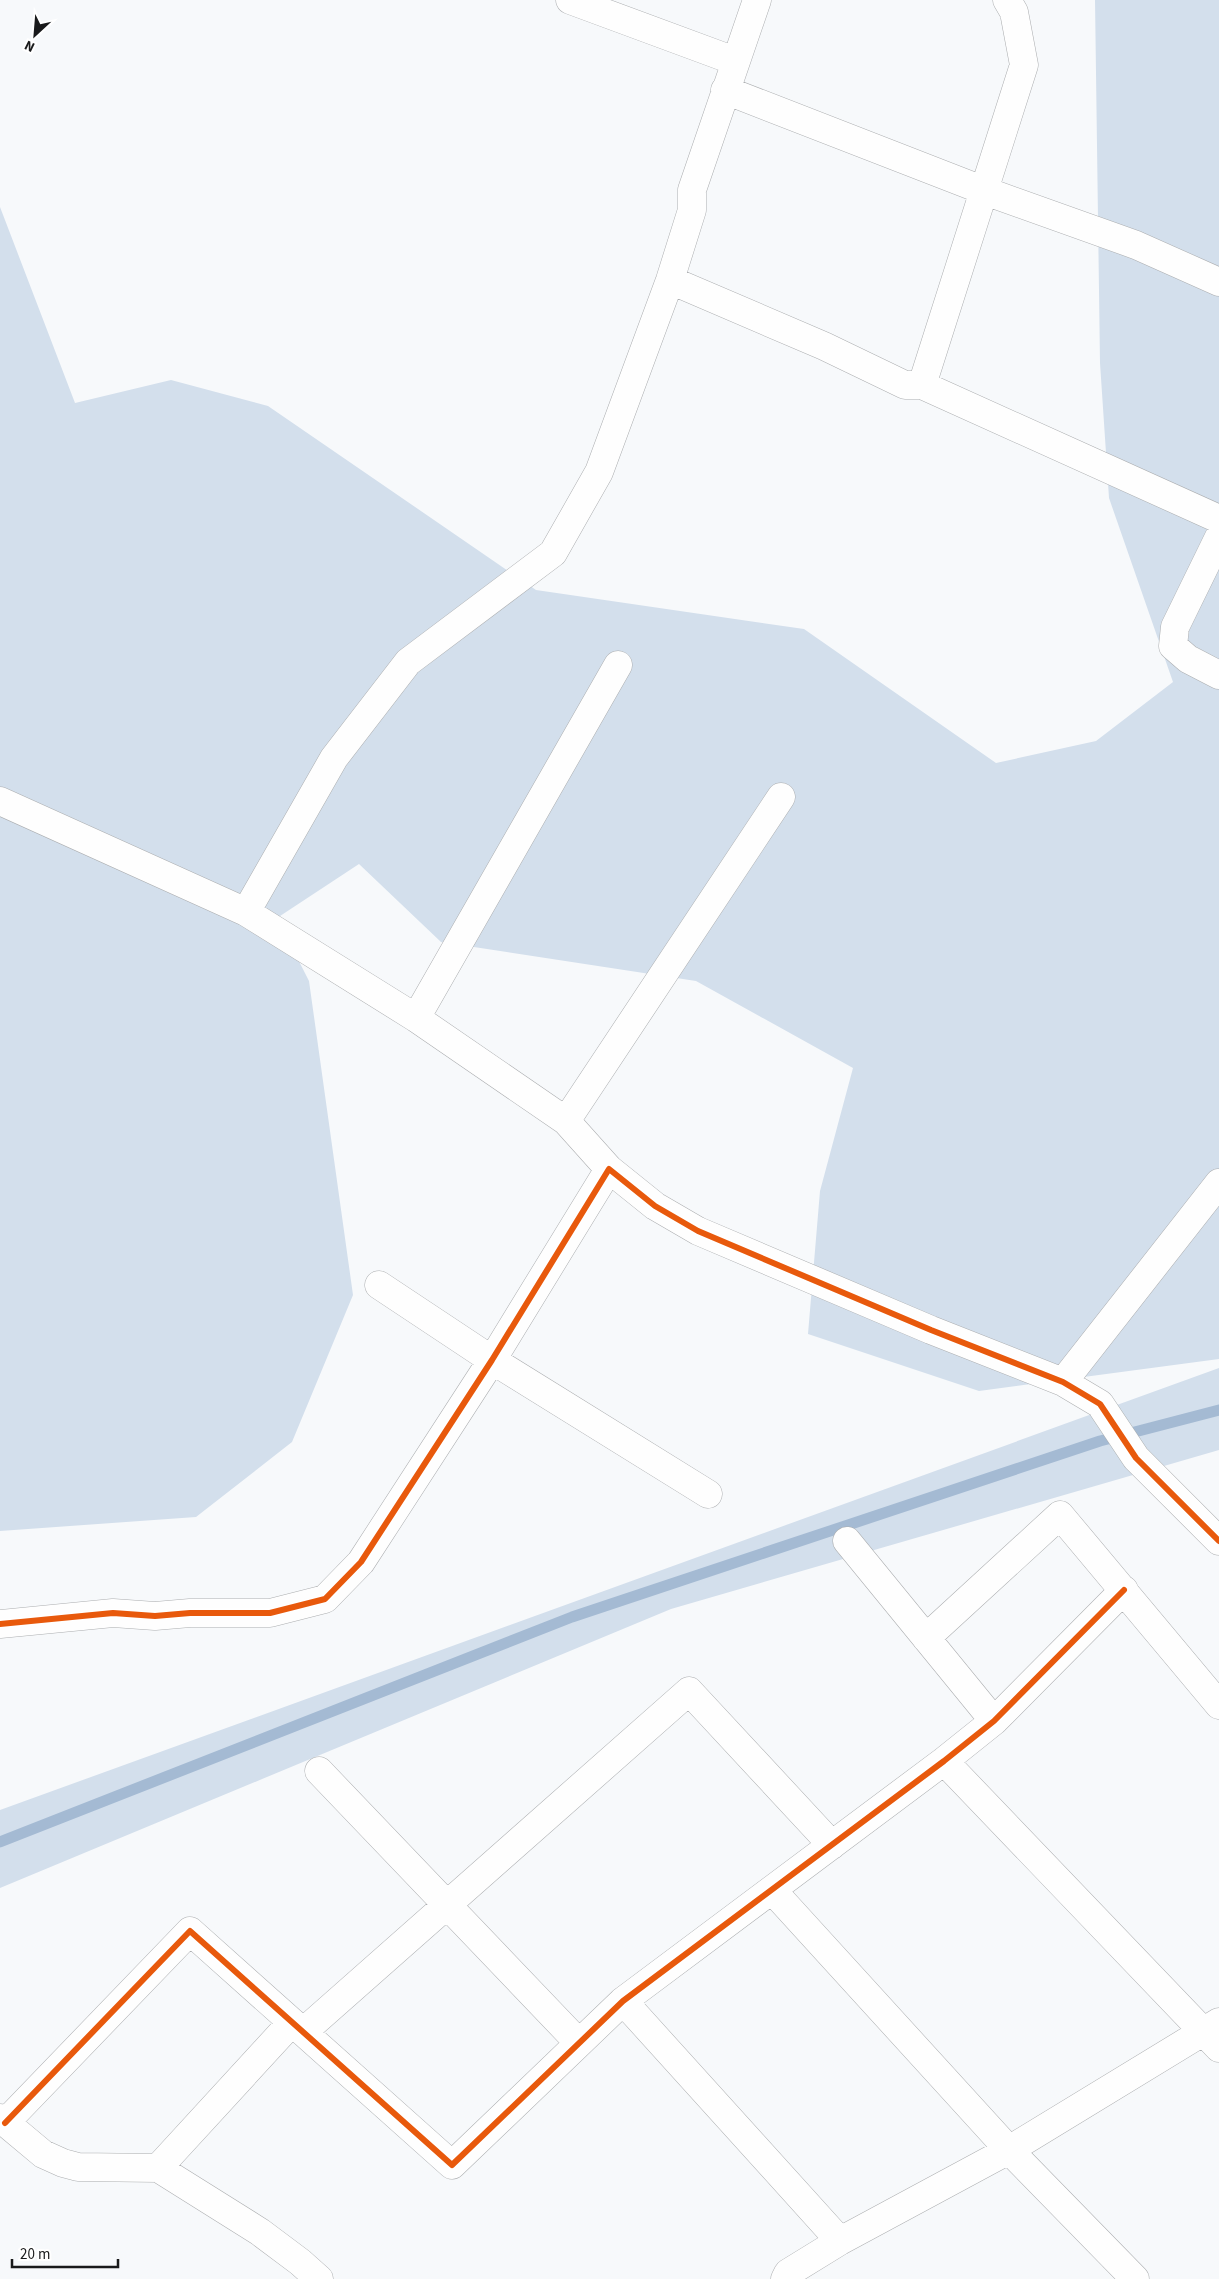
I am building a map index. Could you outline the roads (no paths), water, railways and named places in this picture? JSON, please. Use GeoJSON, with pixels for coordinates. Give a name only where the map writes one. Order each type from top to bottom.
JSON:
{"type":"FeatureCollection","features":[{"type":"Feature","properties":{"kind":"street"},"geometry":{"type":"LineString","coordinates":[[570,0],[735,61]]}},
{"type":"Feature","properties":{"kind":"street"},"geometry":{"type":"LineString","coordinates":[[246,912],[334,758],[408,662],[553,553],[599,472],[670,280],[692,210],[692,190],[757,0]]}},
{"type":"Feature","properties":{"kind":"street"},"geometry":{"type":"LineString","coordinates":[[922,385],[1024,65],[1014,12],[1007,0]]}},
{"type":"Feature","properties":{"kind":"street"},"geometry":{"type":"LineString","coordinates":[[725,90],[985,191],[1136,245],[1219,282]]}},
{"type":"Feature","properties":{"kind":"street"},"geometry":{"type":"LineString","coordinates":[[670,280],[824,346],[905,385],[922,385],[1219,519]]}},
{"type":"Feature","properties":{"kind":"street"},"geometry":{"type":"LineString","coordinates":[[1219,537],[1175,627],[1173,646],[1188,660],[1219,675]]}},
{"type":"Feature","properties":{"kind":"street"},"geometry":{"type":"LineString","coordinates":[[416,1018],[618,665]]}},
{"type":"Feature","properties":{"kind":"street"},"geometry":{"type":"LineString","coordinates":[[566,1121],[781,797]]}},
{"type":"Feature","properties":{"kind":"street"},"geometry":{"type":"LineString","coordinates":[[0,801],[246,912],[416,1018],[566,1121],[609,1169],[655,1206],[698,1231],[931,1330],[1063,1382],[1100,1404],[1136,1458],[1219,1541]]}},
{"type":"Feature","properties":{"kind":"street"},"geometry":{"type":"LineString","coordinates":[[0,1624],[113,1613],[155,1616],[190,1613],[270,1613],[325,1599],[361,1562],[492,1360],[609,1169]]}},
{"type":"Feature","properties":{"kind":"street"},"geometry":{"type":"LineString","coordinates":[[1063,1382],[1219,1183]]}},
{"type":"Feature","properties":{"kind":"street"},"geometry":{"type":"LineString","coordinates":[[379,1285],[492,1360],[708,1494]]}},
{"type":"Feature","properties":{"kind":"street"},"geometry":{"type":"LineString","coordinates":[[926,1638],[1060,1515],[1219,1705]]}},
{"type":"Feature","properties":{"kind":"street"},"geometry":{"type":"LineString","coordinates":[[847,1541],[994,1721]]}},
{"type":"Feature","properties":{"kind":"street"},"geometry":{"type":"LineString","coordinates":[[319,2279],[260,2232],[158,2168],[78,2167],[63,2163],[43,2154],[3,2120],[190,1931],[452,2165],[623,2001],[944,1761],[994,1721],[1124,1590]]}},
{"type":"Feature","properties":{"kind":"street"},"geometry":{"type":"LineString","coordinates":[[158,2168],[298,2027],[447,1905],[689,1691],[832,1845]]}},
{"type":"Feature","properties":{"kind":"street"},"geometry":{"type":"LineString","coordinates":[[785,2279],[788,2273],[840,2242],[1009,2150],[1214,2034],[944,1761]]}},
{"type":"Feature","properties":{"kind":"street"},"geometry":{"type":"LineString","coordinates":[[319,1771],[579,2044]]}},
{"type":"Feature","properties":{"kind":"street"},"geometry":{"type":"LineString","coordinates":[[772,1890],[1009,2150],[1135,2279]]}},
{"type":"Feature","properties":{"kind":"street"},"geometry":{"type":"LineString","coordinates":[[623,2001],[840,2242]]}},
{"type":"Feature","properties":{"kind":"waterway"},"geometry":{"type":"LineString","coordinates":[[0,1842],[572,1617],[1100,1441],[1219,1410]]}}]}
